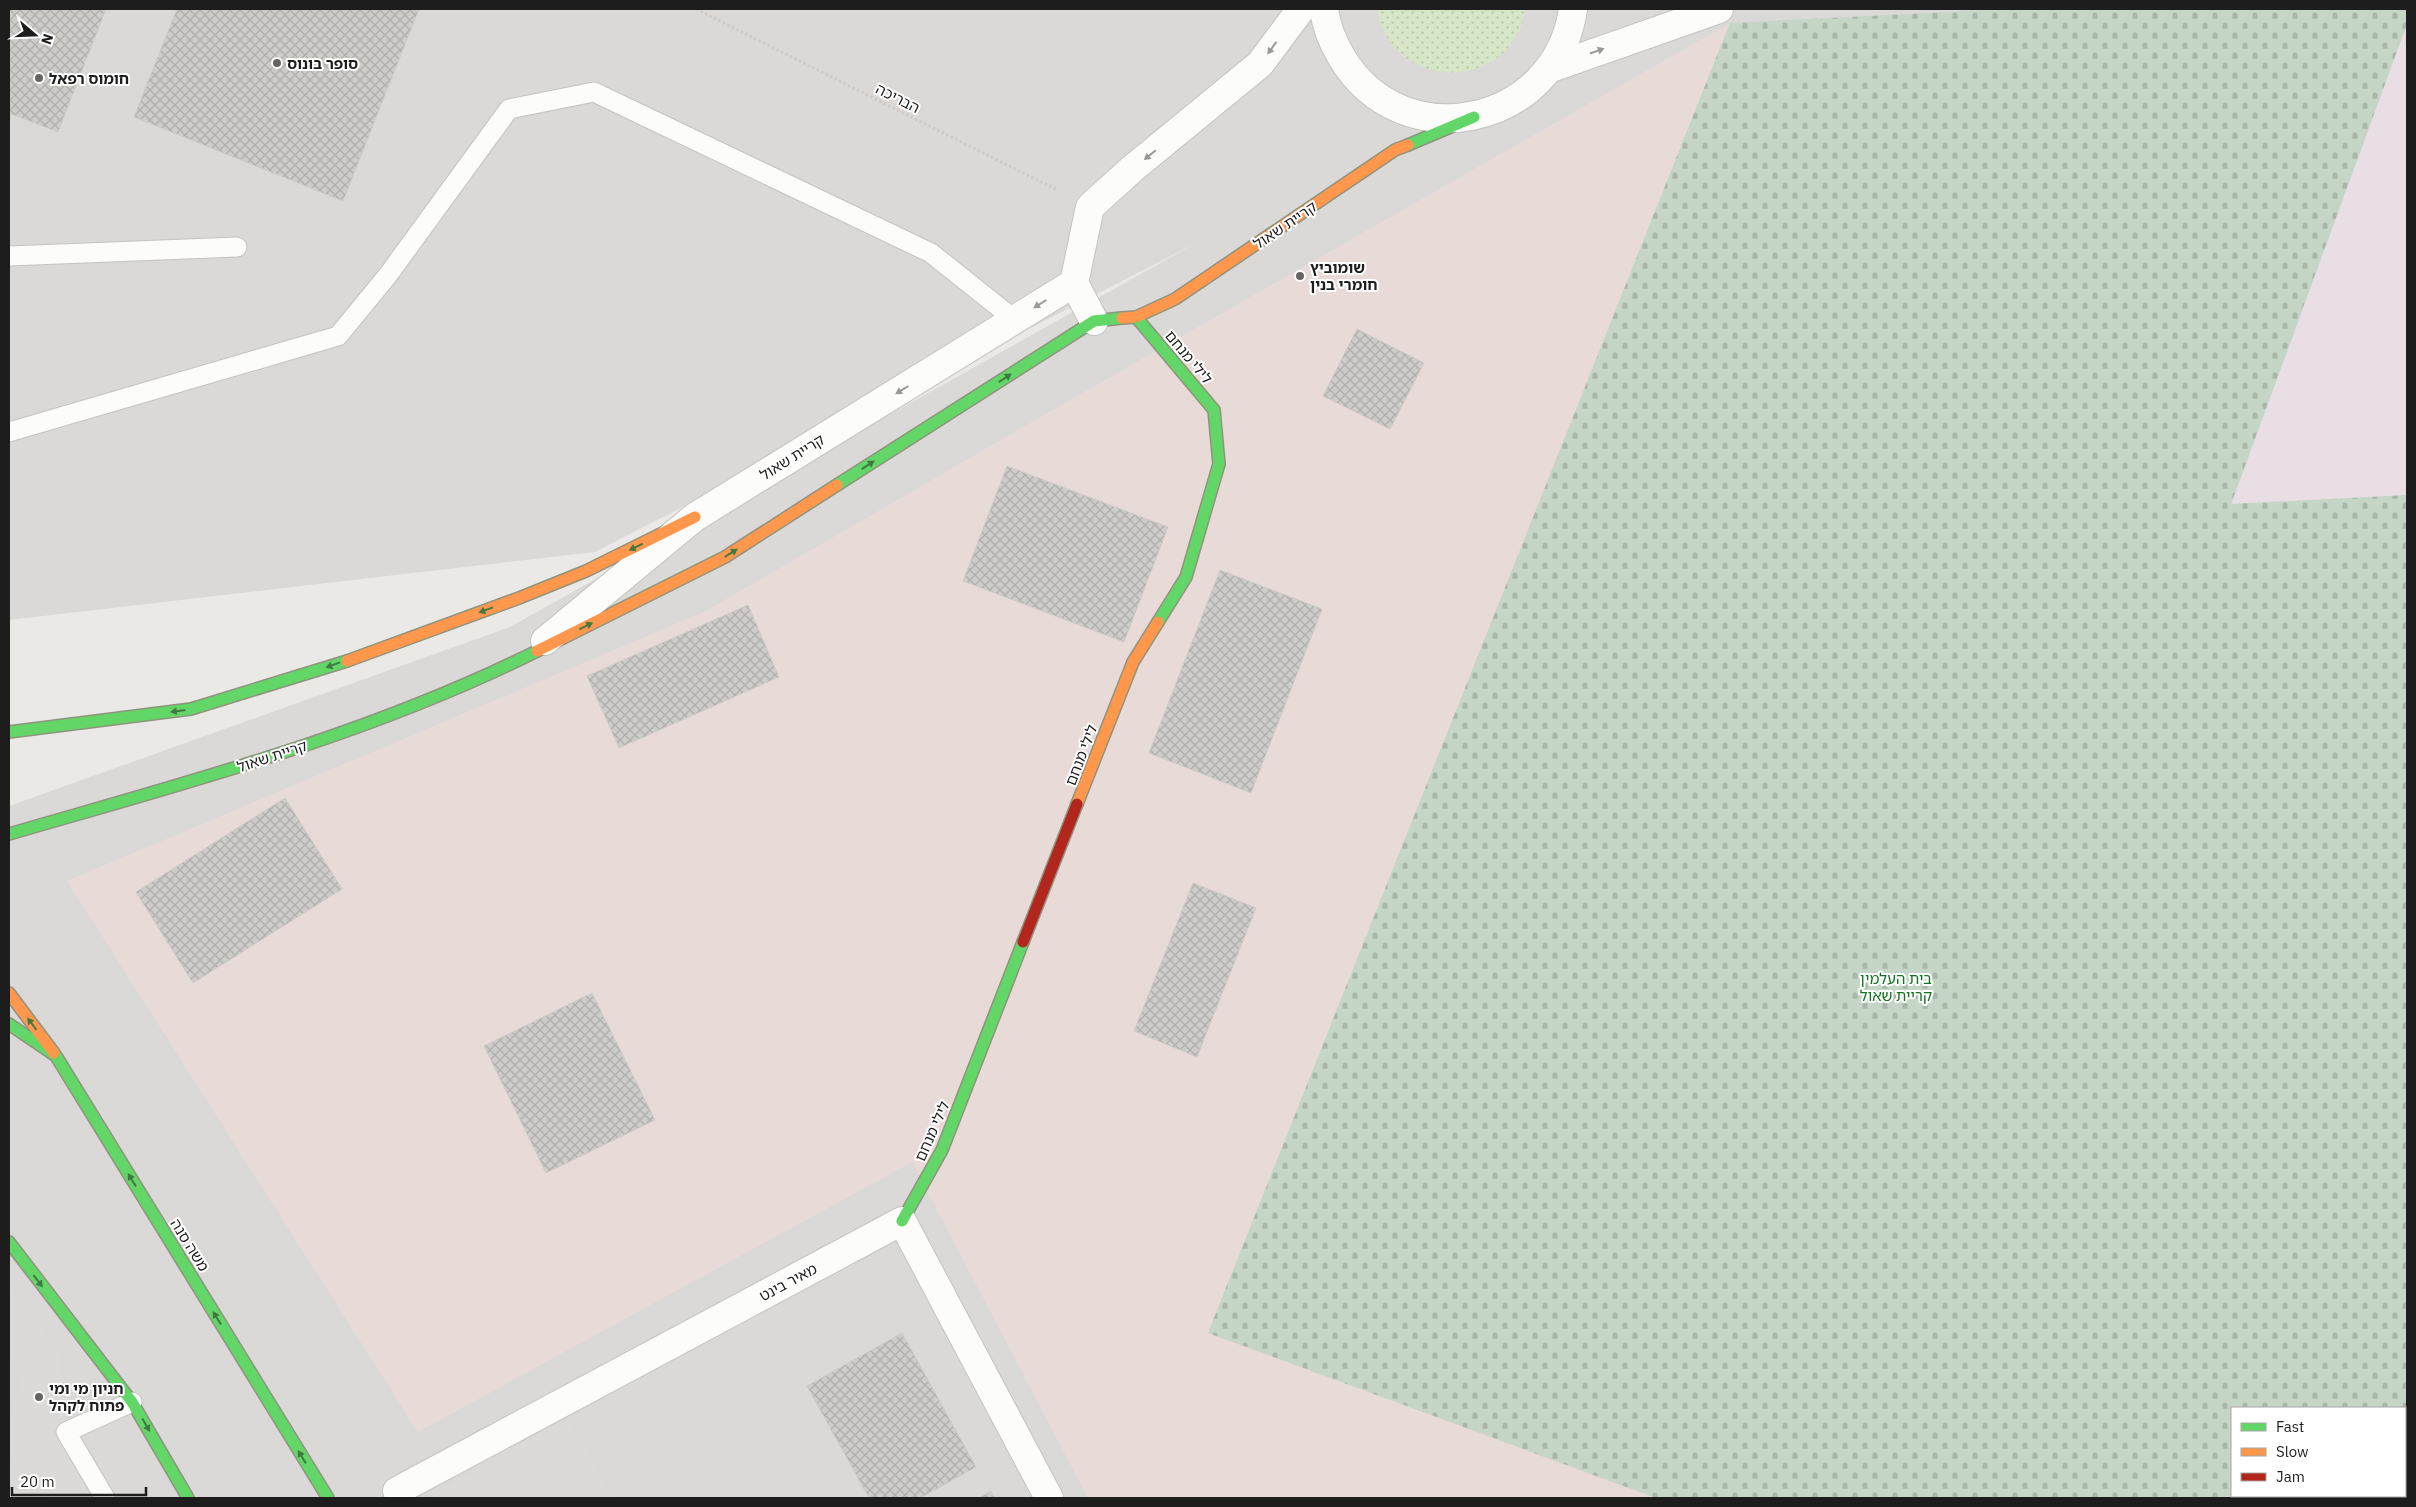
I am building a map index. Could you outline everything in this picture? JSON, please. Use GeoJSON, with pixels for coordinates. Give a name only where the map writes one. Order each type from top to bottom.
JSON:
{"type":"FeatureCollection","features":[{"type":"Feature","properties":{"kind":"street"},"geometry":{"type":"LineString","coordinates":[[1094,321],[1074,283],[1090,207],[1132,169],[1260,64],[1301,9]]}},
{"type":"Feature","properties":{"kind":"street","name":"קריית שאול"},"geometry":{"type":"LineString","coordinates":[[1324,9],[1334,44],[1352,73],[1376,97],[1407,112],[1440,119],[1474,117]]}},
{"type":"Feature","properties":{"kind":"street","name":"קריית שאול"},"geometry":{"type":"LineString","coordinates":[[13,838],[35,826],[266,759],[388,716],[527,656],[725,557],[1094,321],[1136,317],[1175,300],[1395,150],[1503,107],[1530,90],[1551,68],[1570,30],[1573,9]]}},
{"type":"Feature","properties":{"kind":"street","name":"קריית שאול"},"geometry":{"type":"LineString","coordinates":[[1551,68],[1719,9]]}},
{"type":"Feature","properties":{"kind":"street","name":"קריית שאול"},"geometry":{"type":"LineString","coordinates":[[527,656],[695,518],[1074,283]]}},
{"type":"Feature","properties":{"kind":"street","name":"לילי מנחם"},"geometry":{"type":"LineString","coordinates":[[902,1221],[942,1150],[1133,662],[1186,577],[1219,464],[1214,410],[1136,317]]}},
{"type":"Feature","properties":{"kind":"street"},"geometry":{"type":"LineString","coordinates":[[9,732],[191,709],[316,672],[519,598],[586,571],[695,518]]}},
{"type":"Feature","properties":{"kind":"street"},"geometry":{"type":"LineString","coordinates":[[9,993],[56,1056]]}},
{"type":"Feature","properties":{"kind":"street","name":"משה סנה"},"geometry":{"type":"LineString","coordinates":[[9,1024],[56,1056],[328,1498]]}},
{"type":"Feature","properties":{"kind":"street"},"geometry":{"type":"LineString","coordinates":[[902,1221],[1049,1498]]}},
{"type":"Feature","properties":{"kind":"street","name":"מאיר בינט"},"geometry":{"type":"LineString","coordinates":[[397,1491],[902,1221]]}},
{"type":"Feature","properties":{"kind":"street"},"geometry":{"type":"LineString","coordinates":[[9,1242],[132,1402],[188,1498]]}},
{"type":"Feature","properties":{"kind":"lane"},"geometry":{"type":"LineString","coordinates":[[9,432],[338,336],[388,275],[509,109],[594,92],[931,254],[1015,320]]}},
{"type":"Feature","properties":{"kind":"lane"},"geometry":{"type":"LineString","coordinates":[[9,256],[237,247]]}},
{"type":"Feature","properties":{"kind":"lane"},"geometry":{"type":"LineString","coordinates":[[105,1498],[66,1432],[132,1402]]}},
{"type":"Feature","properties":{"kind":"path","name":"הבריכה"},"geometry":{"type":"LineString","coordinates":[[696,9],[1090,207]]}},
{"type":"Feature","properties":{"kind":"shaded area"},"geometry":{"type":"Polygon","coordinates":[[[9,9],[2407,9],[2407,1498],[9,1498],[9,806],[510,627],[1196,243],[595,552],[9,620],[9,9]]]}},
{"type":"Feature","properties":{"kind":"shaded area"},"geometry":{"type":"Polygon","coordinates":[[[1730,23],[1208,1333],[1656,1498],[1088,1498],[912,1162],[418,1432],[67,881],[704,612],[1730,23]]]}},
{"type":"Feature","properties":{"kind":"shaded area"},"geometry":{"type":"Polygon","coordinates":[[[2407,24],[2407,495],[2231,505],[2407,24]]]}},
{"type":"Feature","properties":{"kind":"shaded area","name":"חניון מי ומי פתוח לקהל"},"geometry":{"type":"Polygon","coordinates":[[[9,1291],[57,1346],[66,1432],[115,1498],[48,1498],[9,1453],[9,1424],[24,1371],[9,1354],[9,1291]]]}},
{"type":"Feature","properties":{"kind":"shaded area"},"geometry":{"type":"Polygon","coordinates":[[[568,1419],[613,1498],[430,1498],[568,1419]]]}},
{"type":"Feature","properties":{"kind":"green space"},"geometry":{"type":"Polygon","coordinates":[[[1377,9],[1525,9],[1516,37],[1499,56],[1477,68],[1452,72],[1427,69],[1404,57],[1387,37],[1377,9]]]}},
{"type":"Feature","properties":{"kind":"green space","name":"בית העלמין קריית שאול"},"geometry":{"type":"Polygon","coordinates":[[[2009,9],[2407,9],[2407,24],[2231,504],[2407,495],[2407,1498],[1656,1498],[1208,1333],[1730,23],[2009,9]]]}},
{"type":"Feature","properties":{"kind":"building"},"geometry":{"type":"Polygon","coordinates":[[[9,9],[106,9],[58,132],[9,113],[9,9]]]}},
{"type":"Feature","properties":{"kind":"building","name":"סופר בונוס"},"geometry":{"type":"Polygon","coordinates":[[[177,9],[419,9],[343,201],[134,117],[177,9]]]}},
{"type":"Feature","properties":{"kind":"building"},"geometry":{"type":"Polygon","coordinates":[[[1357,329],[1424,363],[1390,429],[1323,396],[1357,329]]]}},
{"type":"Feature","properties":{"kind":"building"},"geometry":{"type":"Polygon","coordinates":[[[1007,466],[1168,527],[1124,642],[963,581],[1007,466]]]}},
{"type":"Feature","properties":{"kind":"building"},"geometry":{"type":"Polygon","coordinates":[[[1220,570],[1322,609],[1251,793],[1149,753],[1220,570]]]}},
{"type":"Feature","properties":{"kind":"building"},"geometry":{"type":"Polygon","coordinates":[[[748,605],[779,677],[619,748],[587,676],[748,605]]]}},
{"type":"Feature","properties":{"kind":"building"},"geometry":{"type":"Polygon","coordinates":[[[285,798],[342,889],[193,983],[136,892],[285,798]]]}},
{"type":"Feature","properties":{"kind":"building"},"geometry":{"type":"Polygon","coordinates":[[[1193,883],[1256,908],[1197,1057],[1134,1031],[1193,883]]]}},
{"type":"Feature","properties":{"kind":"building"},"geometry":{"type":"Polygon","coordinates":[[[592,993],[655,1120],[546,1173],[484,1046],[592,993]]]}},
{"type":"Feature","properties":{"kind":"building"},"geometry":{"type":"Polygon","coordinates":[[[902,1333],[976,1467],[920,1498],[869,1498],[807,1386],[902,1333]]]}},
{"type":"Feature","properties":{"kind":"building"},"geometry":{"type":"Polygon","coordinates":[[[991,1491],[995,1498],[979,1498],[991,1491]]]}},
{"type":"Feature","properties":{"kind":"traffic: fast"},"geometry":{"type":"LineString","coordinates":[[1408,145],[1474,117]]}},
{"type":"Feature","properties":{"kind":"traffic: fast"},"geometry":{"type":"LineString","coordinates":[[1136,317],[1214,410],[1219,464],[1186,577],[1158,622]]}},
{"type":"Feature","properties":{"kind":"traffic: fast"},"geometry":{"type":"LineString","coordinates":[[837,485],[1094,321],[1122,318]]}},
{"type":"Feature","properties":{"kind":"traffic: fast"},"geometry":{"type":"LineString","coordinates":[[9,834],[210,775],[343,732],[409,708],[537,651]]}},
{"type":"Feature","properties":{"kind":"traffic: fast"},"geometry":{"type":"LineString","coordinates":[[9,732],[191,709],[347,661]]}},
{"type":"Feature","properties":{"kind":"traffic: fast"},"geometry":{"type":"LineString","coordinates":[[902,1221],[942,1150],[1023,942]]}},
{"type":"Feature","properties":{"kind":"traffic: fast"},"geometry":{"type":"LineString","coordinates":[[9,1024],[56,1056],[328,1498]]}},
{"type":"Feature","properties":{"kind":"traffic: fast"},"geometry":{"type":"LineString","coordinates":[[9,1242],[132,1402],[188,1498]]}},
{"type":"Feature","properties":{"kind":"traffic: slow"},"geometry":{"type":"LineString","coordinates":[[1122,318],[1136,317],[1175,299],[1395,150],[1408,145]]}},
{"type":"Feature","properties":{"kind":"traffic: slow"},"geometry":{"type":"LineString","coordinates":[[537,651],[725,557],[837,485]]}},
{"type":"Feature","properties":{"kind":"traffic: slow"},"geometry":{"type":"LineString","coordinates":[[347,661],[519,598],[586,571],[695,517]]}},
{"type":"Feature","properties":{"kind":"traffic: slow"},"geometry":{"type":"LineString","coordinates":[[1077,804],[1133,662],[1158,622]]}},
{"type":"Feature","properties":{"kind":"traffic: slow"},"geometry":{"type":"LineString","coordinates":[[9,993],[54,1053]]}},
{"type":"Feature","properties":{"kind":"traffic: jam"},"geometry":{"type":"LineString","coordinates":[[1023,942],[1077,804]]}},
{"type":"Feature","properties":{"kind":"place","name":"סופר בונוס"},"geometry":{"type":"Point","coordinates":[277,63]}},
{"type":"Feature","properties":{"kind":"place","name":"חומוס רפאל"},"geometry":{"type":"Point","coordinates":[39,78]}},
{"type":"Feature","properties":{"kind":"place","name":"שומוביץ חומרי בנין"},"geometry":{"type":"Point","coordinates":[1300,276]}},
{"type":"Feature","properties":{"kind":"place","name":"חניון מי ומי פתוח לקהל"},"geometry":{"type":"Point","coordinates":[39,1397]}}]}
